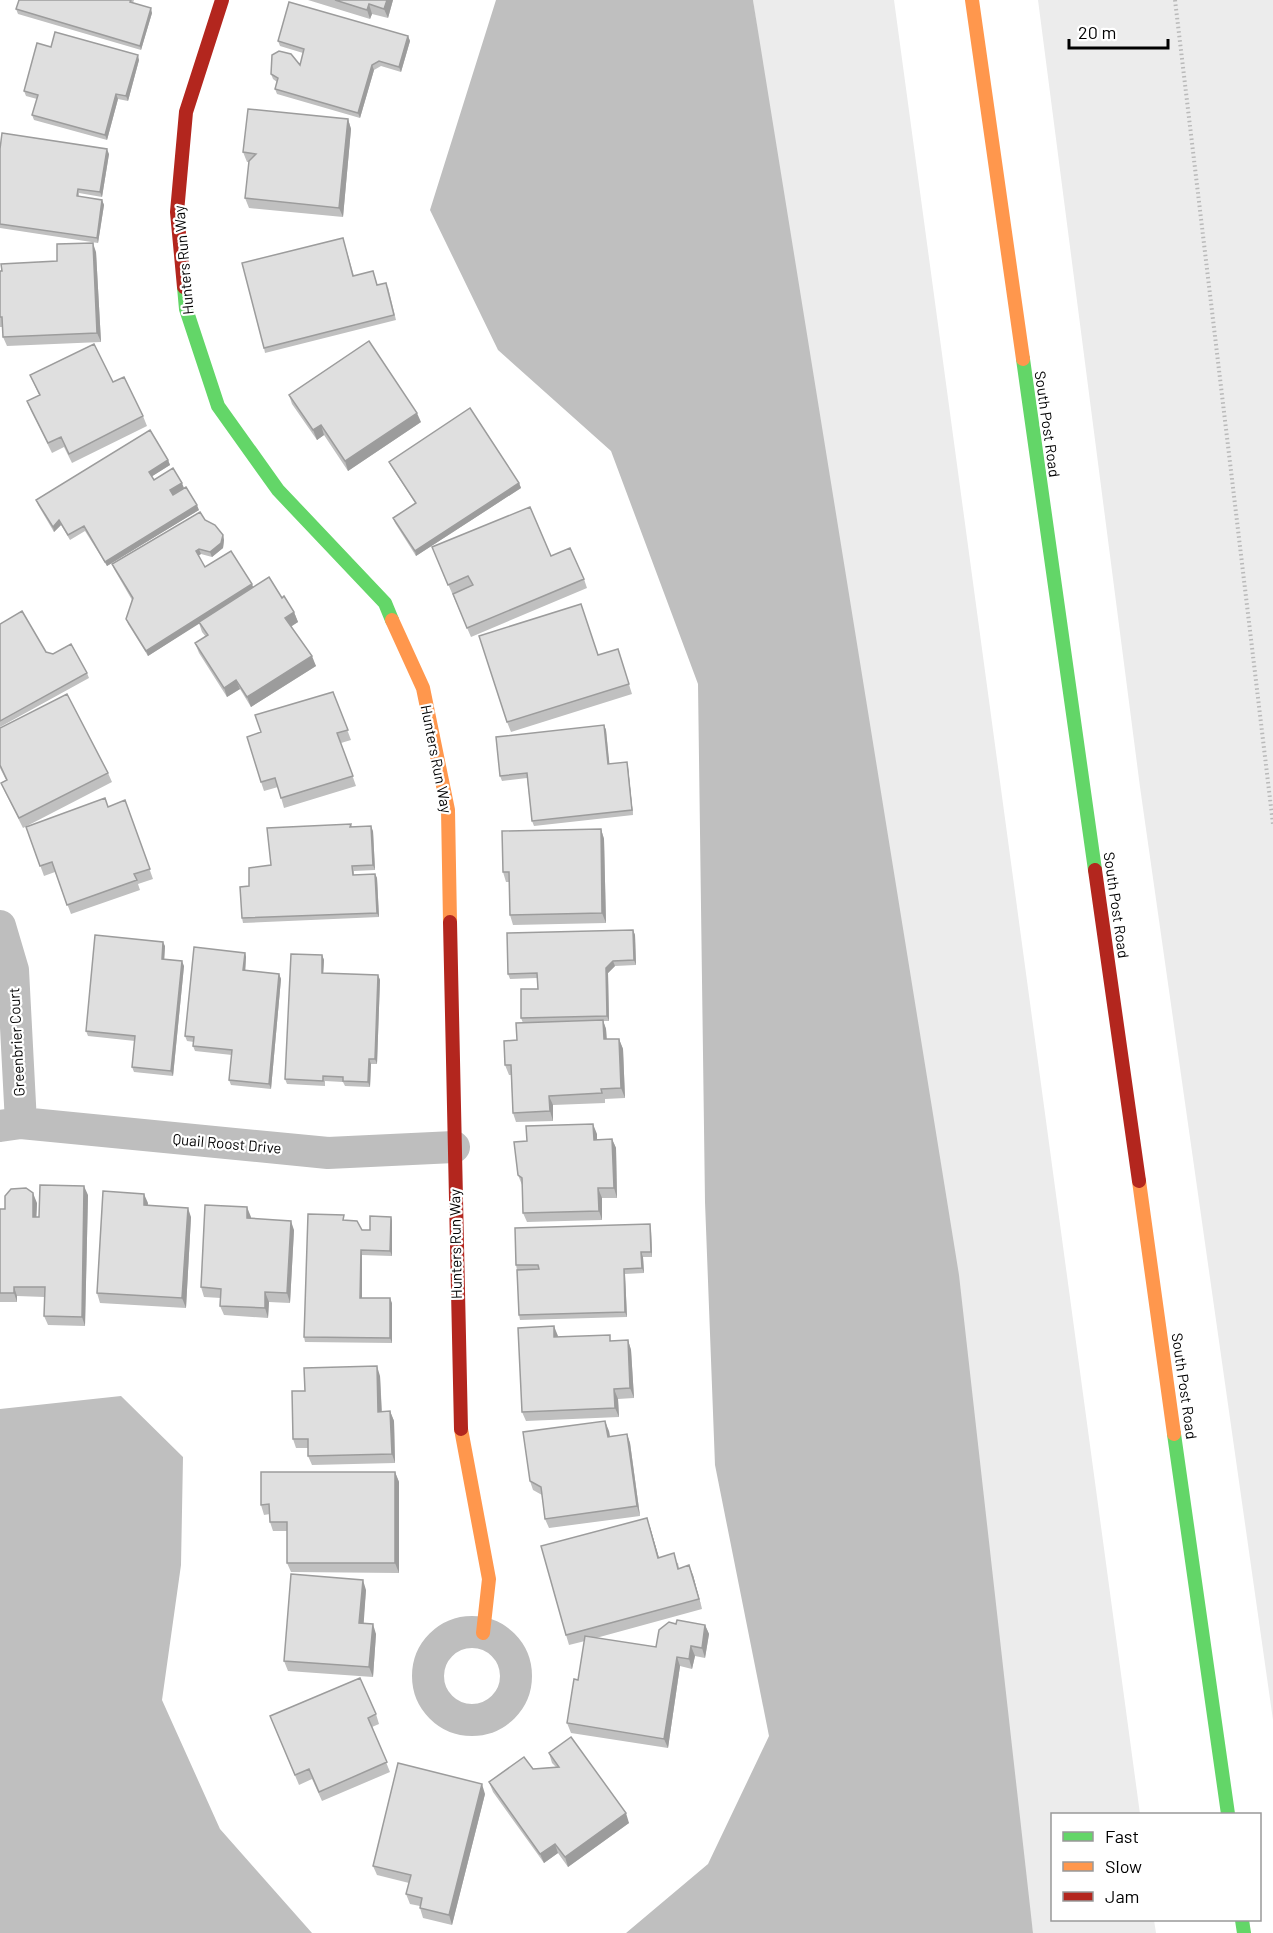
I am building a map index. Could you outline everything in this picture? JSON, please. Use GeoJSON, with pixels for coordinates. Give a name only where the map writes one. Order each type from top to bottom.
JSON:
{"type":"FeatureCollection","features":[{"type":"Feature","properties":{"kind":"street","name":"Hunters Run Way"},"geometry":{"type":"LineString","coordinates":[[222,0],[186,112],[177,212],[186,309],[218,406],[278,490],[385,603],[423,688],[448,810],[459,1420],[489,1580],[483,1633]]}},
{"type":"Feature","properties":{"kind":"street","name":"South Post Road"},"geometry":{"type":"LineString","coordinates":[[972,0],[1228,1813]]}},
{"type":"Feature","properties":{"kind":"street","name":"Greenbrier Court"},"geometry":{"type":"LineString","coordinates":[[0,926],[13,970],[11,1124]]}},
{"type":"Feature","properties":{"kind":"street","name":"Quail Roost Drive"},"geometry":{"type":"LineString","coordinates":[[11,1124],[328,1154],[454,1147]]}},
{"type":"Feature","properties":{"kind":"path"},"geometry":{"type":"LineString","coordinates":[[1175,0],[1273,824]]}},
{"type":"Feature","properties":{"kind":"shaded area"},"geometry":{"type":"Polygon","coordinates":[[[496,0],[753,0],[959,1275],[1033,1933],[626,1933],[708,1864],[769,1736],[715,1465],[705,1202],[698,684],[611,451],[498,350],[430,210],[496,0]]]}},
{"type":"Feature","properties":{"kind":"shaded area"},"geometry":{"type":"Polygon","coordinates":[[[753,0],[894,0],[1140,1813],[1051,1813],[1051,1921],[1154,1921],[1156,1933],[1033,1933],[753,0]]]}},
{"type":"Feature","properties":{"kind":"shaded area"},"geometry":{"type":"Polygon","coordinates":[[[1038,0],[1273,0],[1273,1720],[1140,787],[1038,0]]]}},
{"type":"Feature","properties":{"kind":"shaded area"},"geometry":{"type":"Polygon","coordinates":[[[121,1396],[183,1457],[181,1565],[162,1700],[220,1829],[312,1933],[0,1933],[0,1409],[121,1396]]]}},
{"type":"Feature","properties":{"kind":"building"},"geometry":{"type":"Polygon","coordinates":[[[19,0],[131,0],[130,2],[151,8],[140,46],[16,9],[19,0]]]}},
{"type":"Feature","properties":{"kind":"building"},"geometry":{"type":"Polygon","coordinates":[[[335,0],[387,0],[384,9],[369,4],[367,10],[335,0]]]}},
{"type":"Feature","properties":{"kind":"building"},"geometry":{"type":"Polygon","coordinates":[[[289,2],[408,36],[399,67],[379,61],[372,65],[358,113],[275,89],[278,78],[271,74],[272,55],[279,51],[291,54],[300,65],[304,49],[278,41],[289,2]]]}},
{"type":"Feature","properties":{"kind":"building"},"geometry":{"type":"Polygon","coordinates":[[[55,32],[138,55],[126,96],[116,94],[105,135],[32,115],[38,95],[24,91],[37,43],[51,47],[55,32]]]}},
{"type":"Feature","properties":{"kind":"building"},"geometry":{"type":"Polygon","coordinates":[[[248,109],[348,119],[339,208],[245,198],[249,161],[256,154],[243,152],[248,109]]]}},
{"type":"Feature","properties":{"kind":"building"},"geometry":{"type":"Polygon","coordinates":[[[2,133],[107,149],[100,192],[78,189],[77,196],[102,200],[97,238],[0,224],[2,133]]]}},
{"type":"Feature","properties":{"kind":"building"},"geometry":{"type":"Polygon","coordinates":[[[343,238],[353,276],[373,271],[377,285],[386,283],[394,315],[264,348],[242,263],[343,238]]]}},
{"type":"Feature","properties":{"kind":"building"},"geometry":{"type":"Polygon","coordinates":[[[93,243],[97,333],[3,337],[2,317],[0,317],[1,264],[57,261],[57,244],[93,243]]]}},
{"type":"Feature","properties":{"kind":"building"},"geometry":{"type":"Polygon","coordinates":[[[369,341],[417,413],[345,461],[321,425],[313,430],[289,395],[369,341]]]}},
{"type":"Feature","properties":{"kind":"building"},"geometry":{"type":"Polygon","coordinates":[[[94,344],[113,382],[124,377],[143,416],[69,454],[61,437],[48,443],[27,401],[40,395],[30,375],[94,344]]]}},
{"type":"Feature","properties":{"kind":"building"},"geometry":{"type":"Polygon","coordinates":[[[470,408],[519,483],[415,551],[393,518],[416,503],[389,462],[470,408]]]}},
{"type":"Feature","properties":{"kind":"building"},"geometry":{"type":"Polygon","coordinates":[[[150,430],[168,460],[149,472],[154,480],[173,468],[182,483],[170,490],[173,495],[186,487],[197,505],[105,562],[84,526],[68,535],[59,520],[53,527],[36,500],[150,430]]]}},
{"type":"Feature","properties":{"kind":"building"},"geometry":{"type":"Polygon","coordinates":[[[530,507],[551,556],[570,548],[584,579],[467,628],[453,594],[473,585],[468,576],[448,585],[432,547],[530,507]]]}},
{"type":"Feature","properties":{"kind":"building"},"geometry":{"type":"Polygon","coordinates":[[[200,512],[205,520],[215,525],[223,535],[221,543],[210,552],[199,549],[196,551],[205,567],[231,551],[252,584],[146,651],[126,619],[133,598],[112,564],[200,512]]]}},
{"type":"Feature","properties":{"kind":"building"},"geometry":{"type":"Polygon","coordinates":[[[269,577],[294,612],[285,618],[312,656],[247,697],[236,680],[224,688],[195,643],[208,635],[199,622],[269,577]]]}},
{"type":"Feature","properties":{"kind":"building"},"geometry":{"type":"Polygon","coordinates":[[[581,604],[598,655],[618,649],[629,684],[507,722],[479,636],[581,604]]]}},
{"type":"Feature","properties":{"kind":"building"},"geometry":{"type":"Polygon","coordinates":[[[22,611],[46,652],[53,654],[71,644],[87,673],[0,721],[0,624],[22,611]]]}},
{"type":"Feature","properties":{"kind":"building"},"geometry":{"type":"Polygon","coordinates":[[[333,692],[348,730],[337,733],[353,776],[281,798],[275,778],[261,782],[247,737],[261,732],[255,715],[333,692]]]}},
{"type":"Feature","properties":{"kind":"building"},"geometry":{"type":"Polygon","coordinates":[[[67,694],[108,773],[19,818],[1,783],[7,780],[0,765],[0,728],[67,694]]]}},
{"type":"Feature","properties":{"kind":"building"},"geometry":{"type":"Polygon","coordinates":[[[604,725],[608,764],[627,762],[632,810],[532,821],[527,773],[500,776],[496,737],[604,725]]]}},
{"type":"Feature","properties":{"kind":"building"},"geometry":{"type":"Polygon","coordinates":[[[105,798],[108,807],[125,800],[150,869],[134,874],[137,880],[67,905],[52,862],[40,866],[26,827],[105,798]]]}},
{"type":"Feature","properties":{"kind":"building"},"geometry":{"type":"Polygon","coordinates":[[[351,824],[350,827],[371,826],[373,865],[352,866],[353,875],[375,874],[377,913],[242,918],[240,887],[249,886],[249,868],[271,865],[267,828],[351,824]]]}},
{"type":"Feature","properties":{"kind":"building"},"geometry":{"type":"Polygon","coordinates":[[[601,829],[602,913],[510,915],[509,872],[503,872],[502,831],[601,829]]]}},
{"type":"Feature","properties":{"kind":"building"},"geometry":{"type":"Polygon","coordinates":[[[633,930],[634,960],[613,961],[606,968],[607,1016],[521,1018],[521,989],[538,989],[537,973],[508,974],[507,933],[633,930]]]}},
{"type":"Feature","properties":{"kind":"building"},"geometry":{"type":"Polygon","coordinates":[[[95,935],[163,942],[162,959],[182,961],[171,1071],[132,1067],[135,1036],[86,1031],[95,935]]]}},
{"type":"Feature","properties":{"kind":"building"},"geometry":{"type":"Polygon","coordinates":[[[194,947],[245,953],[243,970],[279,974],[269,1084],[229,1080],[232,1050],[193,1046],[194,1037],[185,1036],[194,947]]]}},
{"type":"Feature","properties":{"kind":"building"},"geometry":{"type":"Polygon","coordinates":[[[291,954],[322,955],[322,973],[378,975],[375,1059],[369,1059],[368,1082],[343,1081],[343,1077],[323,1076],[323,1081],[285,1079],[291,954]]]}},
{"type":"Feature","properties":{"kind":"building"},"geometry":{"type":"Polygon","coordinates":[[[603,1020],[604,1039],[619,1039],[621,1088],[601,1089],[602,1093],[549,1096],[550,1111],[513,1113],[511,1065],[505,1065],[504,1041],[517,1040],[516,1023],[603,1020]]]}},
{"type":"Feature","properties":{"kind":"building"},"geometry":{"type":"Polygon","coordinates":[[[593,1124],[594,1140],[612,1139],[614,1188],[598,1188],[599,1211],[523,1213],[522,1178],[518,1175],[514,1142],[527,1141],[526,1126],[593,1124]]]}},
{"type":"Feature","properties":{"kind":"building"},"geometry":{"type":"Polygon","coordinates":[[[40,1185],[84,1186],[82,1317],[44,1316],[45,1287],[14,1287],[14,1293],[0,1293],[0,1209],[5,1209],[5,1196],[11,1189],[26,1188],[33,1193],[33,1217],[39,1217],[40,1185]]]}},
{"type":"Feature","properties":{"kind":"building"},"geometry":{"type":"Polygon","coordinates":[[[103,1191],[144,1194],[144,1205],[188,1208],[182,1298],[97,1293],[103,1191]]]}},
{"type":"Feature","properties":{"kind":"building"},"geometry":{"type":"Polygon","coordinates":[[[205,1205],[247,1207],[247,1218],[291,1221],[287,1293],[265,1292],[265,1308],[220,1306],[221,1289],[201,1287],[205,1205]]]}},
{"type":"Feature","properties":{"kind":"building"},"geometry":{"type":"Polygon","coordinates":[[[308,1214],[344,1215],[343,1220],[357,1221],[362,1230],[370,1230],[370,1216],[391,1217],[390,1251],[361,1250],[360,1298],[390,1298],[390,1338],[304,1337],[308,1214]]]}},
{"type":"Feature","properties":{"kind":"building"},"geometry":{"type":"Polygon","coordinates":[[[650,1224],[651,1252],[641,1252],[642,1268],[624,1269],[625,1312],[519,1315],[517,1270],[539,1269],[538,1265],[516,1265],[515,1228],[650,1224]]]}},
{"type":"Feature","properties":{"kind":"building"},"geometry":{"type":"Polygon","coordinates":[[[554,1326],[554,1337],[610,1335],[610,1341],[628,1340],[630,1388],[614,1389],[615,1408],[522,1412],[518,1328],[554,1326]]]}},
{"type":"Feature","properties":{"kind":"building"},"geometry":{"type":"Polygon","coordinates":[[[377,1366],[378,1412],[390,1411],[392,1454],[308,1456],[308,1439],[293,1439],[292,1391],[305,1391],[304,1368],[377,1366]]]}},
{"type":"Feature","properties":{"kind":"building"},"geometry":{"type":"Polygon","coordinates":[[[605,1421],[608,1437],[627,1434],[637,1506],[545,1519],[541,1487],[530,1481],[523,1432],[605,1421]]]}},
{"type":"Feature","properties":{"kind":"building"},"geometry":{"type":"Polygon","coordinates":[[[261,1472],[395,1472],[395,1563],[287,1563],[287,1522],[270,1522],[269,1504],[261,1505],[261,1472]]]}},
{"type":"Feature","properties":{"kind":"building"},"geometry":{"type":"Polygon","coordinates":[[[647,1518],[658,1558],[674,1553],[678,1569],[689,1565],[699,1599],[566,1635],[541,1546],[647,1518]]]}},
{"type":"Feature","properties":{"kind":"building"},"geometry":{"type":"Polygon","coordinates":[[[291,1574],[363,1580],[359,1623],[373,1624],[369,1667],[284,1661],[291,1574]]]}},
{"type":"Feature","properties":{"kind":"building"},"geometry":{"type":"Polygon","coordinates":[[[677,1620],[705,1625],[702,1648],[691,1646],[689,1659],[677,1657],[664,1739],[567,1723],[574,1679],[578,1680],[585,1636],[656,1647],[659,1630],[669,1622],[676,1624],[677,1620]]]}},
{"type":"Feature","properties":{"kind":"building"},"geometry":{"type":"Polygon","coordinates":[[[360,1678],[376,1714],[368,1718],[387,1762],[319,1792],[309,1769],[295,1775],[270,1716],[360,1678]]]}},
{"type":"Feature","properties":{"kind":"building"},"geometry":{"type":"Polygon","coordinates":[[[571,1737],[626,1813],[565,1857],[555,1844],[540,1854],[489,1782],[524,1757],[533,1769],[559,1767],[549,1753],[571,1737]]]}},
{"type":"Feature","properties":{"kind":"building"},"geometry":{"type":"Polygon","coordinates":[[[398,1763],[482,1784],[449,1915],[420,1908],[422,1898],[406,1894],[411,1875],[373,1866],[398,1763]]]}},
{"type":"Feature","properties":{"kind":"traffic: fast"},"geometry":{"type":"LineString","coordinates":[[184,287],[186,309],[218,406],[278,490],[385,603],[392,620]]}},
{"type":"Feature","properties":{"kind":"traffic: fast"},"geometry":{"type":"LineString","coordinates":[[1023,359],[1095,870]]}},
{"type":"Feature","properties":{"kind":"traffic: fast"},"geometry":{"type":"LineString","coordinates":[[1174,1434],[1228,1813]]}},
{"type":"Feature","properties":{"kind":"traffic: fast"},"geometry":{"type":"LineString","coordinates":[[1242,1921],[1244,1933]]}},
{"type":"Feature","properties":{"kind":"traffic: slow"},"geometry":{"type":"LineString","coordinates":[[972,0],[1023,359]]}},
{"type":"Feature","properties":{"kind":"traffic: slow"},"geometry":{"type":"LineString","coordinates":[[392,620],[423,688],[448,810],[450,922]]}},
{"type":"Feature","properties":{"kind":"traffic: slow"},"geometry":{"type":"LineString","coordinates":[[1139,1181],[1174,1434]]}},
{"type":"Feature","properties":{"kind":"traffic: slow"},"geometry":{"type":"LineString","coordinates":[[461,1429],[489,1579],[483,1633]]}},
{"type":"Feature","properties":{"kind":"traffic: jam"},"geometry":{"type":"LineString","coordinates":[[184,287],[177,212],[186,112],[222,0]]}},
{"type":"Feature","properties":{"kind":"traffic: jam"},"geometry":{"type":"LineString","coordinates":[[1095,870],[1139,1181]]}},
{"type":"Feature","properties":{"kind":"traffic: jam"},"geometry":{"type":"LineString","coordinates":[[450,922],[461,1429]]}}]}
